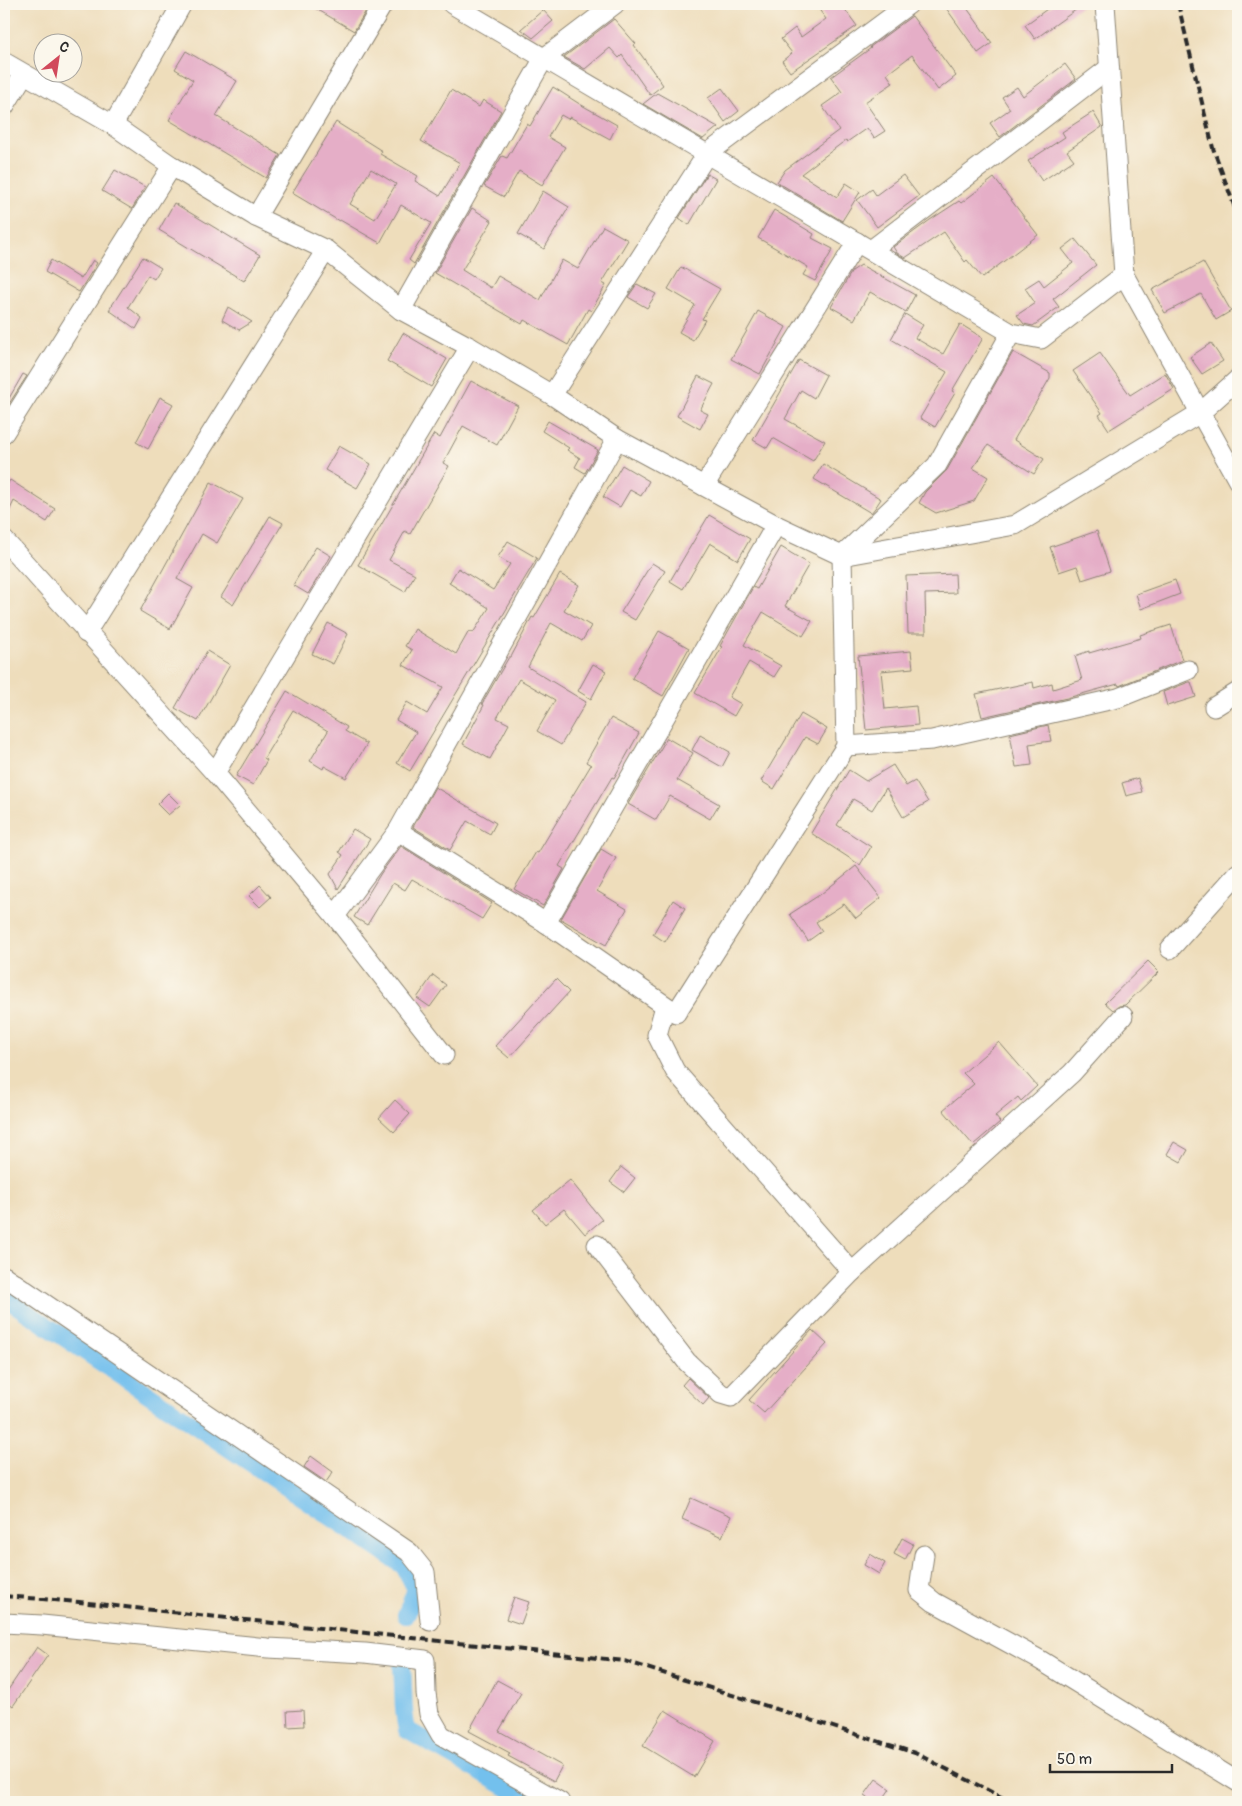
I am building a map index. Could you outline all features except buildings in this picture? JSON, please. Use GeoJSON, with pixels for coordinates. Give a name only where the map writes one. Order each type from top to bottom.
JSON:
{"type":"FeatureCollection","features":[{"type":"Feature","properties":{"kind":"street"},"geometry":{"type":"LineString","coordinates":[[113,125],[182,4]]}},
{"type":"Feature","properties":{"kind":"street"},"geometry":{"type":"LineString","coordinates":[[256,217],[383,4]]}},
{"type":"Feature","properties":{"kind":"street"},"geometry":{"type":"LineString","coordinates":[[452,4],[1011,333],[1041,339],[1124,275]]}},
{"type":"Feature","properties":{"kind":"street"},"geometry":{"type":"LineString","coordinates":[[401,310],[544,58],[615,4]]}},
{"type":"Feature","properties":{"kind":"street"},"geometry":{"type":"LineString","coordinates":[[552,394],[707,154],[909,4]]}},
{"type":"Feature","properties":{"kind":"street"},"geometry":{"type":"LineString","coordinates":[[1105,4],[1124,275],[1238,481]]}},
{"type":"Feature","properties":{"kind":"street"},"geometry":{"type":"LineString","coordinates":[[4,62],[113,125],[172,166],[256,217],[326,250],[401,310],[552,394],[617,439],[776,525],[842,556],[1015,525],[1200,412],[1238,379]]}},
{"type":"Feature","properties":{"kind":"street"},"geometry":{"type":"LineString","coordinates":[[704,486],[864,246],[1110,68]]}},
{"type":"Feature","properties":{"kind":"street"},"geometry":{"type":"LineString","coordinates":[[4,106],[24,74]]}},
{"type":"Feature","properties":{"kind":"street"},"geometry":{"type":"LineString","coordinates":[[4,433],[172,166]]}},
{"type":"Feature","properties":{"kind":"street"},"geometry":{"type":"LineString","coordinates":[[86,633],[326,250]]}},
{"type":"Feature","properties":{"kind":"street"},"geometry":{"type":"LineString","coordinates":[[398,831],[546,923],[676,1014],[846,746],[842,556],[937,465],[1011,333]]}},
{"type":"Feature","properties":{"kind":"street"},"geometry":{"type":"LineString","coordinates":[[215,773],[470,347]]}},
{"type":"Feature","properties":{"kind":"street"},"geometry":{"type":"LineString","coordinates":[[334,916],[398,831],[617,439]]}},
{"type":"Feature","properties":{"kind":"street"},"geometry":{"type":"LineString","coordinates":[[546,923],[776,525]]}},
{"type":"Feature","properties":{"kind":"street"},"geometry":{"type":"LineString","coordinates":[[4,540],[86,633],[215,773],[334,916],[444,1056]]}},
{"type":"Feature","properties":{"kind":"street"},"geometry":{"type":"LineString","coordinates":[[846,746],[932,740],[1118,698],[1188,670]]}},
{"type":"Feature","properties":{"kind":"street"},"geometry":{"type":"LineString","coordinates":[[1214,707],[1238,692]]}},
{"type":"Feature","properties":{"kind":"street"},"geometry":{"type":"LineString","coordinates":[[1170,949],[1238,873]]}},
{"type":"Feature","properties":{"kind":"street"},"geometry":{"type":"LineString","coordinates":[[665,1006],[657,1035],[675,1071],[852,1272]]}},
{"type":"Feature","properties":{"kind":"street"},"geometry":{"type":"LineString","coordinates":[[597,1245],[687,1362],[721,1394],[731,1397],[852,1272],[1072,1073],[1123,1016]]}},
{"type":"Feature","properties":{"kind":"street"},"geometry":{"type":"LineString","coordinates":[[4,1276],[409,1552],[426,1572],[430,1621]]}},
{"type":"Feature","properties":{"kind":"street"},"geometry":{"type":"LineString","coordinates":[[924,1556],[919,1590],[934,1602],[1040,1660],[1238,1782]]}},
{"type":"Feature","properties":{"kind":"street"},"geometry":{"type":"LineString","coordinates":[[4,1623],[42,1625],[268,1648],[426,1660],[426,1693],[429,1714],[441,1735],[560,1802]]}},
{"type":"Feature","properties":{"kind":"waterway"},"geometry":{"type":"LineString","coordinates":[[4,1297],[404,1566],[416,1589],[406,1615]]}},
{"type":"Feature","properties":{"kind":"waterway"},"geometry":{"type":"LineString","coordinates":[[402,1668],[407,1730],[532,1802]]}},
{"type":"Feature","properties":{"kind":"railway"},"geometry":{"type":"LineString","coordinates":[[1178,4],[1213,148],[1238,216]]}},
{"type":"Feature","properties":{"kind":"railway"},"geometry":{"type":"LineString","coordinates":[[4,1596],[79,1602],[625,1661],[915,1753],[1011,1802]]}}]}
